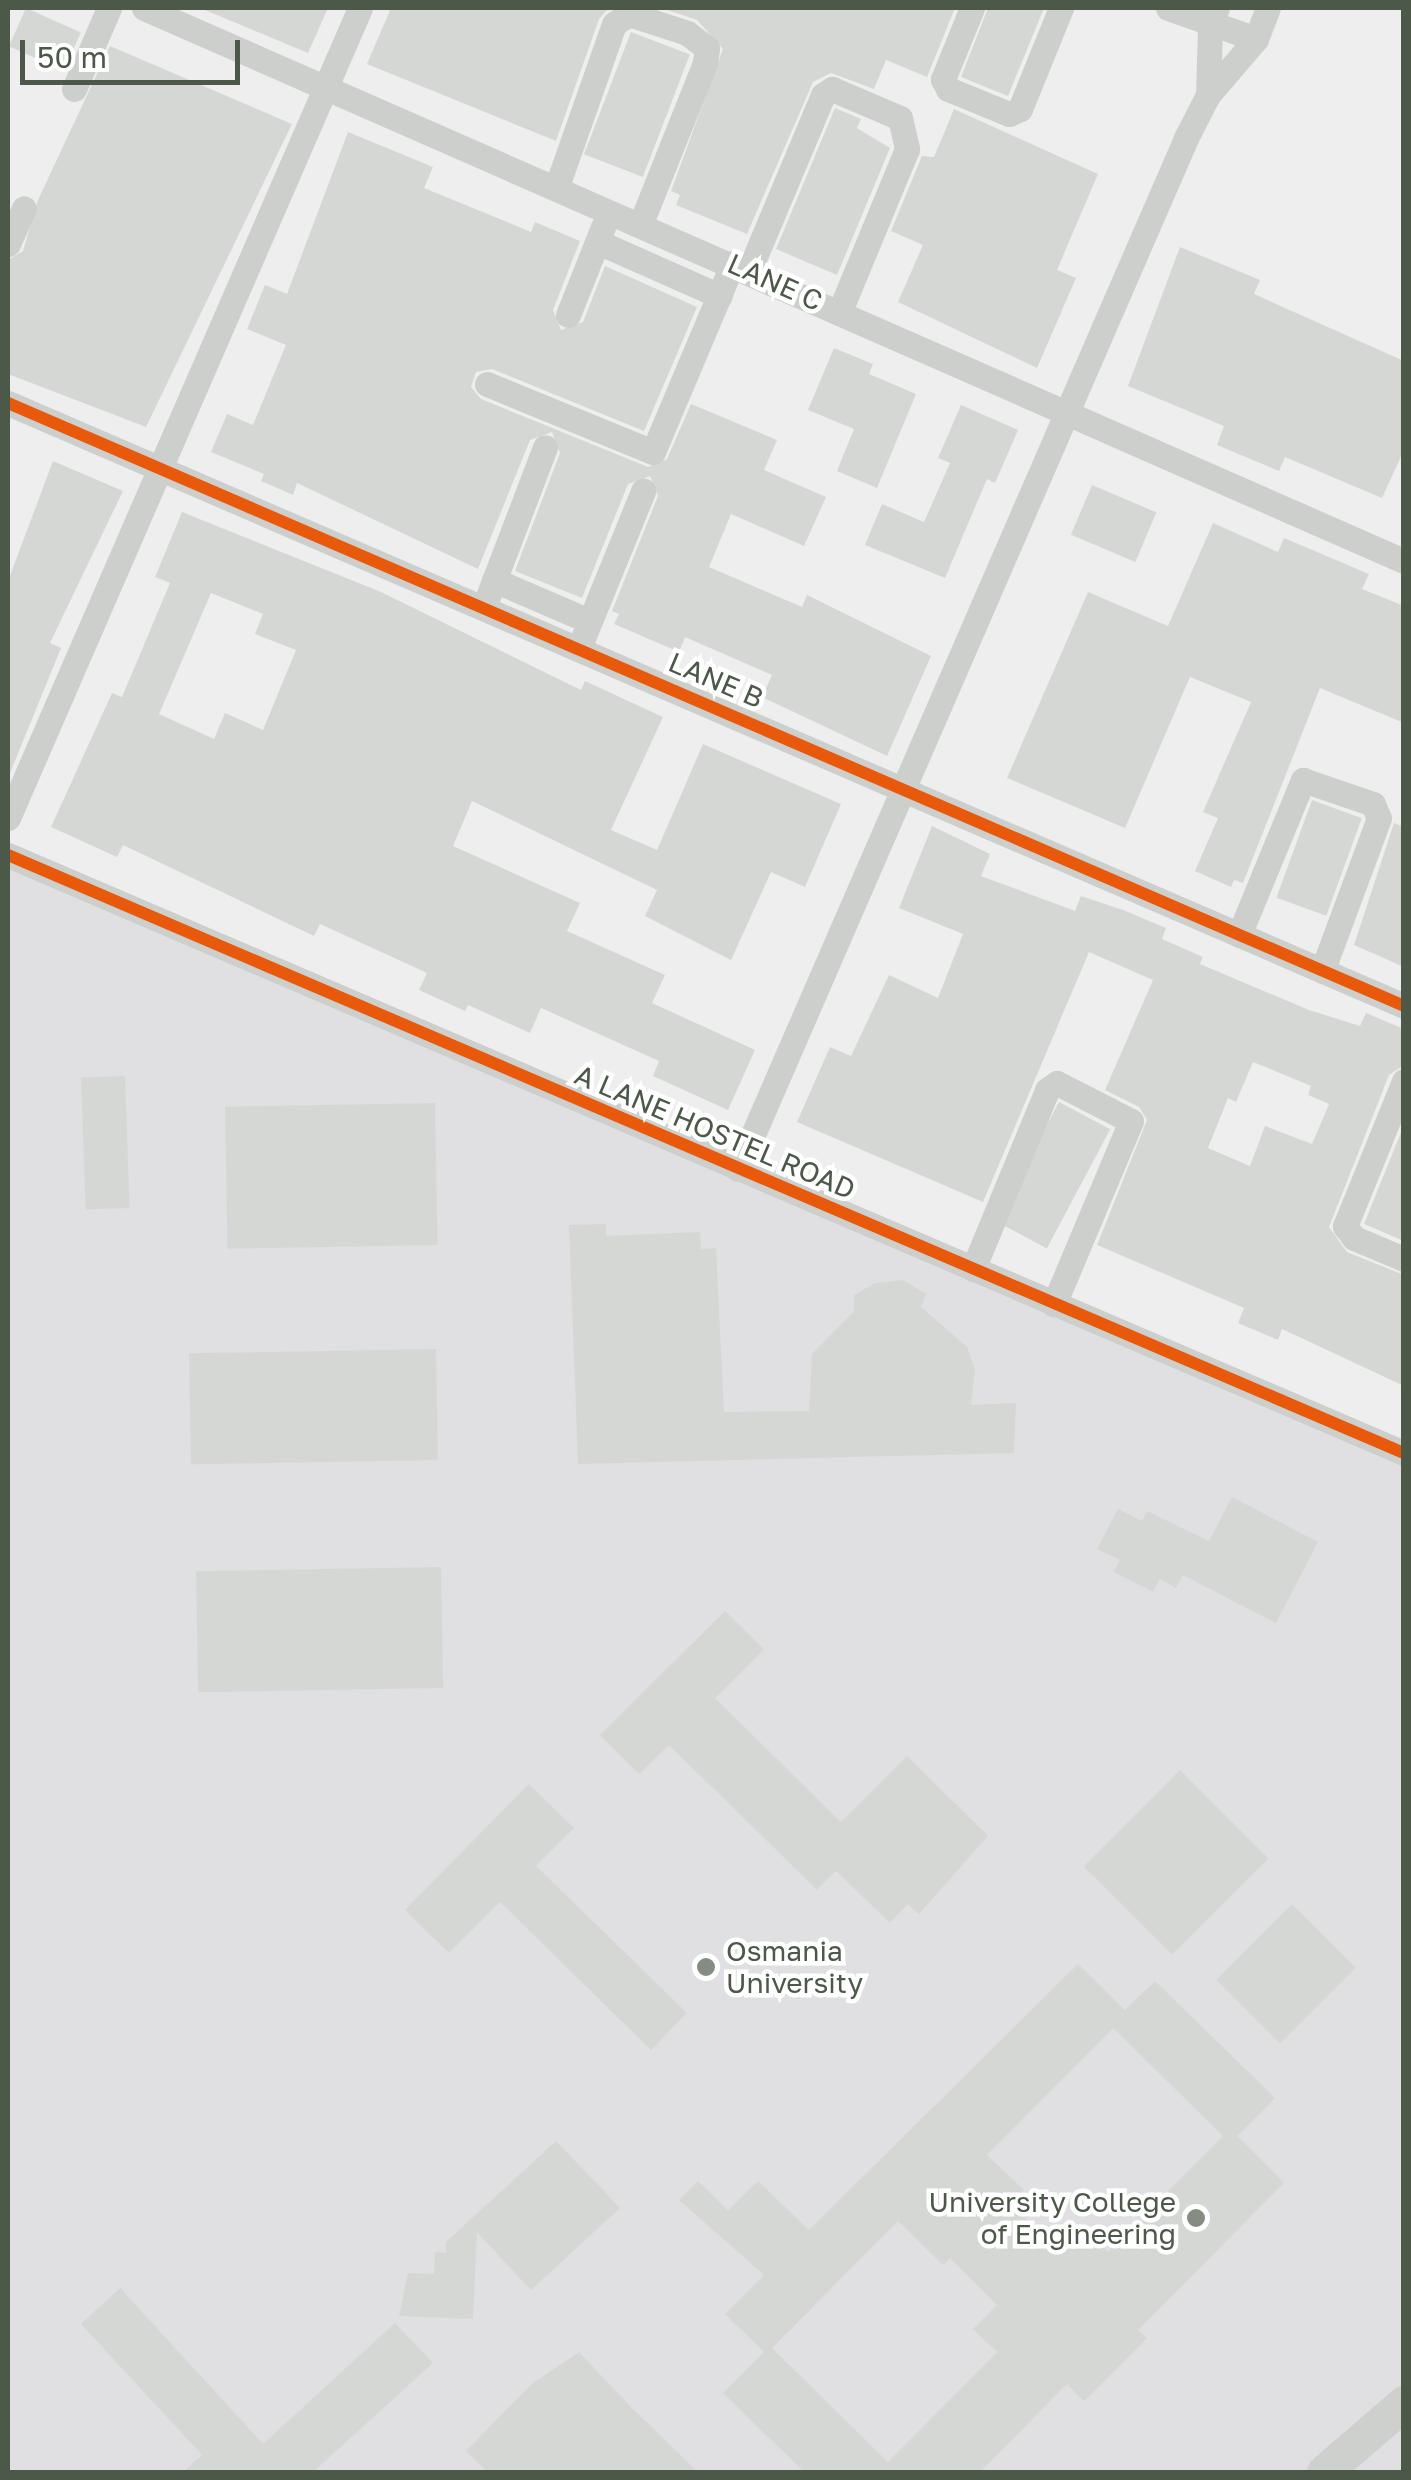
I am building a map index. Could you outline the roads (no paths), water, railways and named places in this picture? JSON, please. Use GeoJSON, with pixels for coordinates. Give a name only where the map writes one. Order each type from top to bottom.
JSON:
{"type":"FeatureCollection","features":[{"type":"Feature","properties":{"kind":"main road"},"geometry":{"type":"LineString","coordinates":[[1324,2472],[1404,2404]]}},
{"type":"Feature","properties":{"kind":"street"},"geometry":{"type":"LineString","coordinates":[[74,88],[109,8]]}},
{"type":"Feature","properties":{"kind":"street","name":"LANE C"},"geometry":{"type":"LineString","coordinates":[[144,8],[1068,410],[1404,561]]}},
{"type":"Feature","properties":{"kind":"street"},"geometry":{"type":"LineString","coordinates":[[8,818],[360,8]]}},
{"type":"Feature","properties":{"kind":"street"},"geometry":{"type":"LineString","coordinates":[[972,8],[943,80],[948,89],[1009,114],[1020,109],[1060,8]]}},
{"type":"Feature","properties":{"kind":"street"},"geometry":{"type":"LineString","coordinates":[[1168,8],[1214,17],[1256,39]]}},
{"type":"Feature","properties":{"kind":"street"},"geometry":{"type":"LineString","coordinates":[[738,1169],[1208,95],[1256,39],[1268,8]]}},
{"type":"Feature","properties":{"kind":"street"},"geometry":{"type":"LineString","coordinates":[[557,186],[614,24],[629,14],[687,32],[708,48],[705,63],[641,223]]}},
{"type":"Feature","properties":{"kind":"street"},"geometry":{"type":"LineString","coordinates":[[1208,95],[1214,17]]}},
{"type":"Feature","properties":{"kind":"street"},"geometry":{"type":"LineString","coordinates":[[486,384],[653,452],[720,296],[741,267],[823,95],[832,89],[900,118],[907,150],[840,311]]}},
{"type":"Feature","properties":{"kind":"street"},"geometry":{"type":"LineString","coordinates":[[8,244],[24,208]]}},
{"type":"Feature","properties":{"kind":"street"},"geometry":{"type":"LineString","coordinates":[[568,315],[611,210]]}},
{"type":"Feature","properties":{"kind":"street"},"geometry":{"type":"LineString","coordinates":[[656,268],[670,236]]}},
{"type":"Feature","properties":{"kind":"street"},"geometry":{"type":"LineString","coordinates":[[598,242],[720,296]]}},
{"type":"Feature","properties":{"kind":"street","name":"LANE B"},"geometry":{"type":"LineString","coordinates":[[8,403],[1404,1006]]}},
{"type":"Feature","properties":{"kind":"street"},"geometry":{"type":"LineString","coordinates":[[484,607],[545,447]]}},
{"type":"Feature","properties":{"kind":"street"},"geometry":{"type":"LineString","coordinates":[[579,648],[643,492]]}},
{"type":"Feature","properties":{"kind":"street"},"geometry":{"type":"LineString","coordinates":[[494,580],[590,622]]}},
{"type":"Feature","properties":{"kind":"street"},"geometry":{"type":"LineString","coordinates":[[1239,934],[1296,788],[1312,778],[1373,804],[1379,818],[1322,970]]}},
{"type":"Feature","properties":{"kind":"street","name":"A LANE HOSTEL ROAD"},"geometry":{"type":"LineString","coordinates":[[8,856],[1404,1454]]}},
{"type":"Feature","properties":{"kind":"street"},"geometry":{"type":"LineString","coordinates":[[1404,1081],[1346,1226],[1354,1238],[1404,1259]]}},
{"type":"Feature","properties":{"kind":"street"},"geometry":{"type":"LineString","coordinates":[[973,1269],[1047,1090],[1057,1083],[1131,1120],[1054,1304]]}},
{"type":"Feature","properties":{"kind":"place","name":"Osmania University"},"geometry":{"type":"Point","coordinates":[706,1967]}},
{"type":"Feature","properties":{"kind":"place","name":"University College of Engineering"},"geometry":{"type":"Point","coordinates":[1196,2218]}}]}
